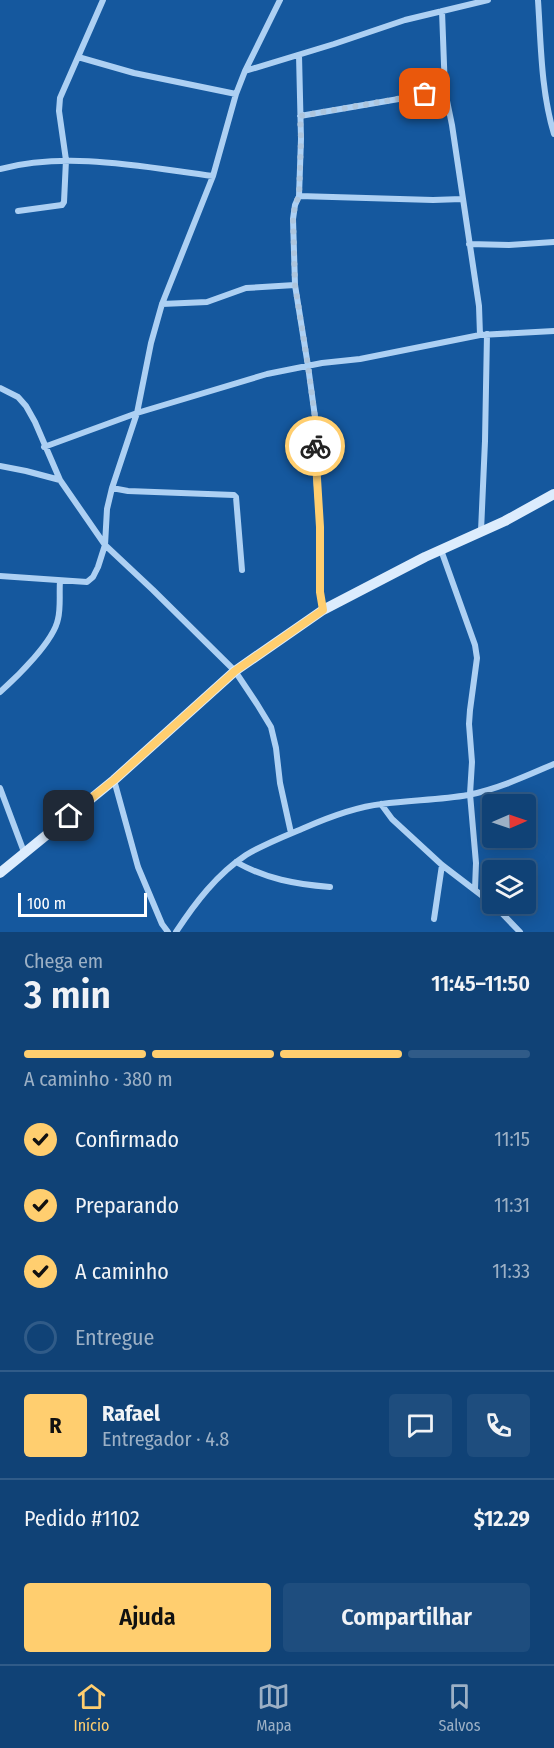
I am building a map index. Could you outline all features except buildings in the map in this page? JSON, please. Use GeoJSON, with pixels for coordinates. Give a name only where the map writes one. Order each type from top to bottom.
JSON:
{"type":"FeatureCollection","features":[{"type":"Feature","properties":{"kind":"street"},"geometry":{"type":"LineString","coordinates":[[18,211],[62,205],[65,196],[66,160],[60,98],[103,0]]}},
{"type":"Feature","properties":{"kind":"street"},"geometry":{"type":"LineString","coordinates":[[0,576],[87,582],[93,577],[98,567],[105,545],[107,509],[112,488],[137,414],[151,342],[162,304],[213,176],[236,94],[280,0]]}},
{"type":"Feature","properties":{"kind":"street"},"geometry":{"type":"LineString","coordinates":[[245,71],[405,20],[488,0]]}},
{"type":"Feature","properties":{"kind":"street"},"geometry":{"type":"LineString","coordinates":[[538,0],[543,81],[554,134]]}},
{"type":"Feature","properties":{"kind":"street"},"geometry":{"type":"LineString","coordinates":[[442,11],[445,91],[483,335],[485,441],[481,531]]}},
{"type":"Feature","properties":{"kind":"street"},"geometry":{"type":"LineString","coordinates":[[299,55],[301,139],[299,196],[293,219],[295,285],[315,417],[320,527],[320,592],[323,610]]}},
{"type":"Feature","properties":{"kind":"street"},"geometry":{"type":"LineString","coordinates":[[78,57],[134,73],[236,94]]}},
{"type":"Feature","properties":{"kind":"street"},"geometry":{"type":"LineString","coordinates":[[300,116],[445,91]]}},
{"type":"Feature","properties":{"kind":"street"},"geometry":{"type":"LineString","coordinates":[[0,168],[66,160],[122,164],[213,176]]}},
{"type":"Feature","properties":{"kind":"street"},"geometry":{"type":"LineString","coordinates":[[299,196],[462,199]]}},
{"type":"Feature","properties":{"kind":"street"},"geometry":{"type":"LineString","coordinates":[[469,244],[554,242]]}},
{"type":"Feature","properties":{"kind":"street"},"geometry":{"type":"LineString","coordinates":[[162,304],[207,302],[246,288],[295,285]]}},
{"type":"Feature","properties":{"kind":"street"},"geometry":{"type":"LineString","coordinates":[[44,447],[137,414],[267,374],[483,335],[554,331]]}},
{"type":"Feature","properties":{"kind":"street"},"geometry":{"type":"LineString","coordinates":[[0,388],[18,397],[26,406],[60,480],[105,545],[235,671],[271,728],[291,833]]}},
{"type":"Feature","properties":{"kind":"street"},"geometry":{"type":"LineString","coordinates":[[0,466],[60,480]]}},
{"type":"Feature","properties":{"kind":"street"},"geometry":{"type":"LineString","coordinates":[[112,488],[128,491],[234,495],[242,570]]}},
{"type":"Feature","properties":{"kind":"street"},"geometry":{"type":"LineString","coordinates":[[0,873],[114,780],[235,671],[323,610],[441,550],[505,521],[554,494]]}},
{"type":"Feature","properties":{"kind":"street"},"geometry":{"type":"LineString","coordinates":[[441,550],[475,645],[477,658],[470,710],[472,762],[470,794],[476,863],[475,889]]}},
{"type":"Feature","properties":{"kind":"street"},"geometry":{"type":"LineString","coordinates":[[0,692],[44,645],[54,629],[58,619],[60,581]]}},
{"type":"Feature","properties":{"kind":"street"},"geometry":{"type":"LineString","coordinates":[[176,932],[212,884],[236,862],[260,847],[291,833],[354,809],[470,794],[505,785],[554,764]]}},
{"type":"Feature","properties":{"kind":"street"},"geometry":{"type":"LineString","coordinates":[[114,780],[138,867],[162,924],[168,932]]}},
{"type":"Feature","properties":{"kind":"street"},"geometry":{"type":"LineString","coordinates":[[0,788],[24,852]]}},
{"type":"Feature","properties":{"kind":"street"},"geometry":{"type":"LineString","coordinates":[[381,804],[392,819],[442,866],[493,904],[520,932]]}},
{"type":"Feature","properties":{"kind":"street"},"geometry":{"type":"LineString","coordinates":[[236,862],[267,876],[330,887]]}},
{"type":"Feature","properties":{"kind":"street"},"geometry":{"type":"LineString","coordinates":[[434,919],[442,866]]}},
{"type":"Feature","properties":{"kind":"way so far"},"geometry":{"type":"LineString","coordinates":[[315,446],[315,417],[295,285],[293,219],[299,196],[300,116],[425,94]]}},
{"type":"Feature","properties":{"kind":"route"},"geometry":{"type":"LineString","coordinates":[[69,816],[114,780],[235,671],[323,610],[320,592],[320,527],[315,446]]}}]}
